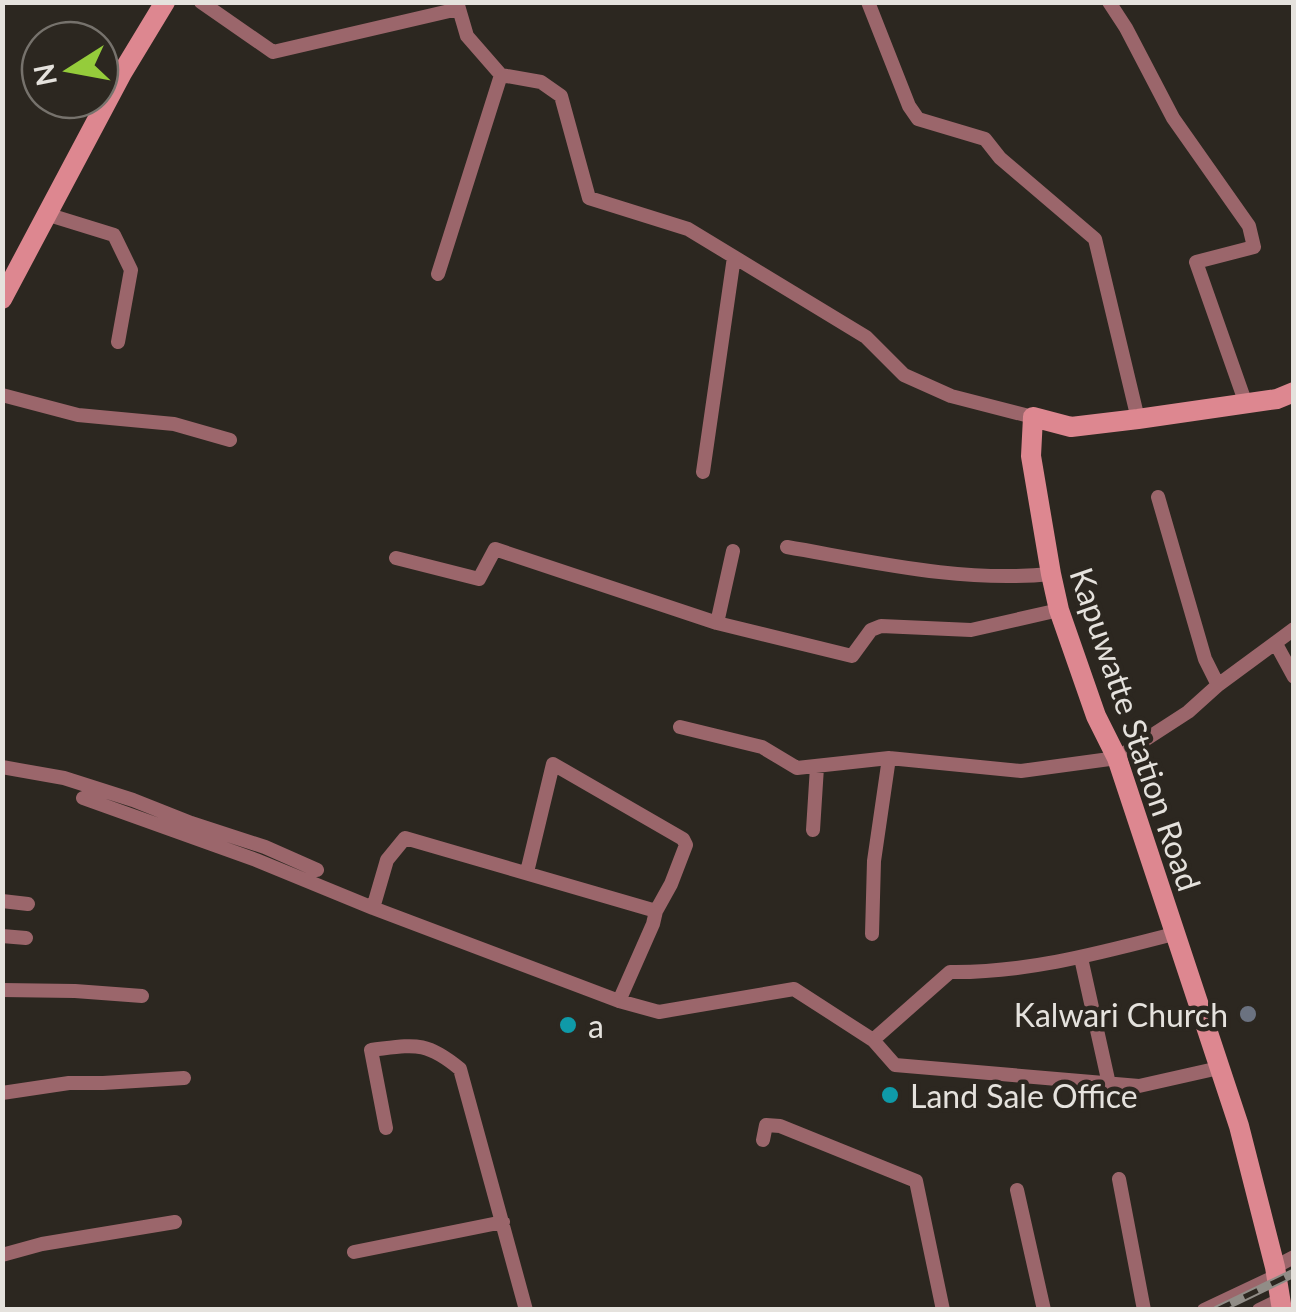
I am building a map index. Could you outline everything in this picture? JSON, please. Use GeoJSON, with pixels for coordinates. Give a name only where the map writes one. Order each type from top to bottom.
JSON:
{"type":"FeatureCollection","features":[{"type":"Feature","properties":{"kind":"street"},"geometry":{"type":"LineString","coordinates":[[2,300],[122,74],[165,2]]}},
{"type":"Feature","properties":{"kind":"street"},"geometry":{"type":"LineString","coordinates":[[201,2],[273,52],[458,6],[467,36],[501,75],[541,82],[561,96],[589,198],[688,229],[866,337],[904,374],[952,396],[1071,426],[1246,404],[1294,392]]}},
{"type":"Feature","properties":{"kind":"street"},"geometry":{"type":"LineString","coordinates":[[868,2],[918,119],[985,139],[1000,158],[1095,239],[1138,420]]}},
{"type":"Feature","properties":{"kind":"street"},"geometry":{"type":"LineString","coordinates":[[1109,2],[1173,118],[1249,226],[1254,248],[1196,262],[1246,404]]}},
{"type":"Feature","properties":{"kind":"street"},"geometry":{"type":"LineString","coordinates":[[438,274],[501,75]]}},
{"type":"Feature","properties":{"kind":"street"},"geometry":{"type":"LineString","coordinates":[[46,214],[114,235],[131,270],[118,342]]}},
{"type":"Feature","properties":{"kind":"street"},"geometry":{"type":"LineString","coordinates":[[703,472],[734,257]]}},
{"type":"Feature","properties":{"kind":"street"},"geometry":{"type":"LineString","coordinates":[[2,395],[78,415],[174,424],[230,440]]}},
{"type":"Feature","properties":{"kind":"street","name":"Kapuwatte Station Road"},"geometry":{"type":"LineString","coordinates":[[1033,416],[1031,456],[1059,610],[1096,716],[1116,758],[1239,1126],[1281,1267],[1281,1305]]}},
{"type":"Feature","properties":{"kind":"street"},"geometry":{"type":"LineString","coordinates":[[1158,497],[1205,660],[1218,685]]}},
{"type":"Feature","properties":{"kind":"street"},"geometry":{"type":"LineString","coordinates":[[787,547],[956,576],[1051,574]]}},
{"type":"Feature","properties":{"kind":"street"},"geometry":{"type":"LineString","coordinates":[[396,558],[478,579],[495,549],[717,623],[852,656],[871,630],[880,626],[972,630],[1059,610]]}},
{"type":"Feature","properties":{"kind":"street"},"geometry":{"type":"LineString","coordinates":[[717,623],[733,551]]}},
{"type":"Feature","properties":{"kind":"street"},"geometry":{"type":"LineString","coordinates":[[680,727],[762,746],[798,768],[888,758],[1021,771],[1116,758],[1188,712],[1294,629]]}},
{"type":"Feature","properties":{"kind":"street"},"geometry":{"type":"LineString","coordinates":[[1276,644],[1294,677]]}},
{"type":"Feature","properties":{"kind":"street"},"geometry":{"type":"LineString","coordinates":[[872,934],[874,861],[888,758]]}},
{"type":"Feature","properties":{"kind":"street"},"geometry":{"type":"LineString","coordinates":[[527,872],[553,764],[683,839],[686,845],[672,884],[656,911],[619,1001]]}},
{"type":"Feature","properties":{"kind":"street"},"geometry":{"type":"LineString","coordinates":[[2,767],[64,778],[132,800],[317,870]]}},
{"type":"Feature","properties":{"kind":"street"},"geometry":{"type":"LineString","coordinates":[[813,830],[817,767]]}},
{"type":"Feature","properties":{"kind":"street"},"geometry":{"type":"LineString","coordinates":[[83,798],[256,860],[619,1001],[658,1012],[794,989],[873,1040],[895,1065],[1139,1086],[1219,1068]]}},
{"type":"Feature","properties":{"kind":"street"},"geometry":{"type":"LineString","coordinates":[[373,908],[387,860],[405,838],[656,911]]}},
{"type":"Feature","properties":{"kind":"street"},"geometry":{"type":"LineString","coordinates":[[2,901],[28,904]]}},
{"type":"Feature","properties":{"kind":"street"},"geometry":{"type":"LineString","coordinates":[[873,1040],[950,972],[982,972],[1081,958],[1174,934]]}},
{"type":"Feature","properties":{"kind":"street"},"geometry":{"type":"LineString","coordinates":[[2,936],[26,938]]}},
{"type":"Feature","properties":{"kind":"street"},"geometry":{"type":"LineString","coordinates":[[1081,958],[1109,1084]]}},
{"type":"Feature","properties":{"kind":"street"},"geometry":{"type":"LineString","coordinates":[[2,990],[142,996]]}},
{"type":"Feature","properties":{"kind":"street"},"geometry":{"type":"LineString","coordinates":[[386,1128],[371,1050],[417,1044],[444,1056],[460,1069],[526,1310]]}},
{"type":"Feature","properties":{"kind":"street"},"geometry":{"type":"LineString","coordinates":[[2,1092],[69,1082],[103,1084],[184,1078]]}},
{"type":"Feature","properties":{"kind":"street"},"geometry":{"type":"LineString","coordinates":[[763,1140],[766,1125],[780,1126],[916,1181],[943,1310]]}},
{"type":"Feature","properties":{"kind":"street"},"geometry":{"type":"LineString","coordinates":[[1119,1179],[1144,1310]]}},
{"type":"Feature","properties":{"kind":"street"},"geometry":{"type":"LineString","coordinates":[[1017,1190],[1044,1310]]}},
{"type":"Feature","properties":{"kind":"street"},"geometry":{"type":"LineString","coordinates":[[2,1255],[42,1244],[175,1222]]}},
{"type":"Feature","properties":{"kind":"street"},"geometry":{"type":"LineString","coordinates":[[354,1252],[503,1222]]}},
{"type":"Feature","properties":{"kind":"street"},"geometry":{"type":"LineString","coordinates":[[1204,1310],[1281,1267]]}},
{"type":"Feature","properties":{"kind":"street"},"geometry":{"type":"LineString","coordinates":[[1258,1310],[1281,1305]]}},
{"type":"Feature","properties":{"kind":"railway"},"geometry":{"type":"LineString","coordinates":[[1217,1310],[1294,1273]]}},
{"type":"Feature","properties":{"kind":"place","name":"Kalwari Church"},"geometry":{"type":"Point","coordinates":[1248,1014]}},
{"type":"Feature","properties":{"kind":"place","name":"a"},"geometry":{"type":"Point","coordinates":[568,1025]}},
{"type":"Feature","properties":{"kind":"place","name":"Land Sale Office"},"geometry":{"type":"Point","coordinates":[890,1095]}}]}
